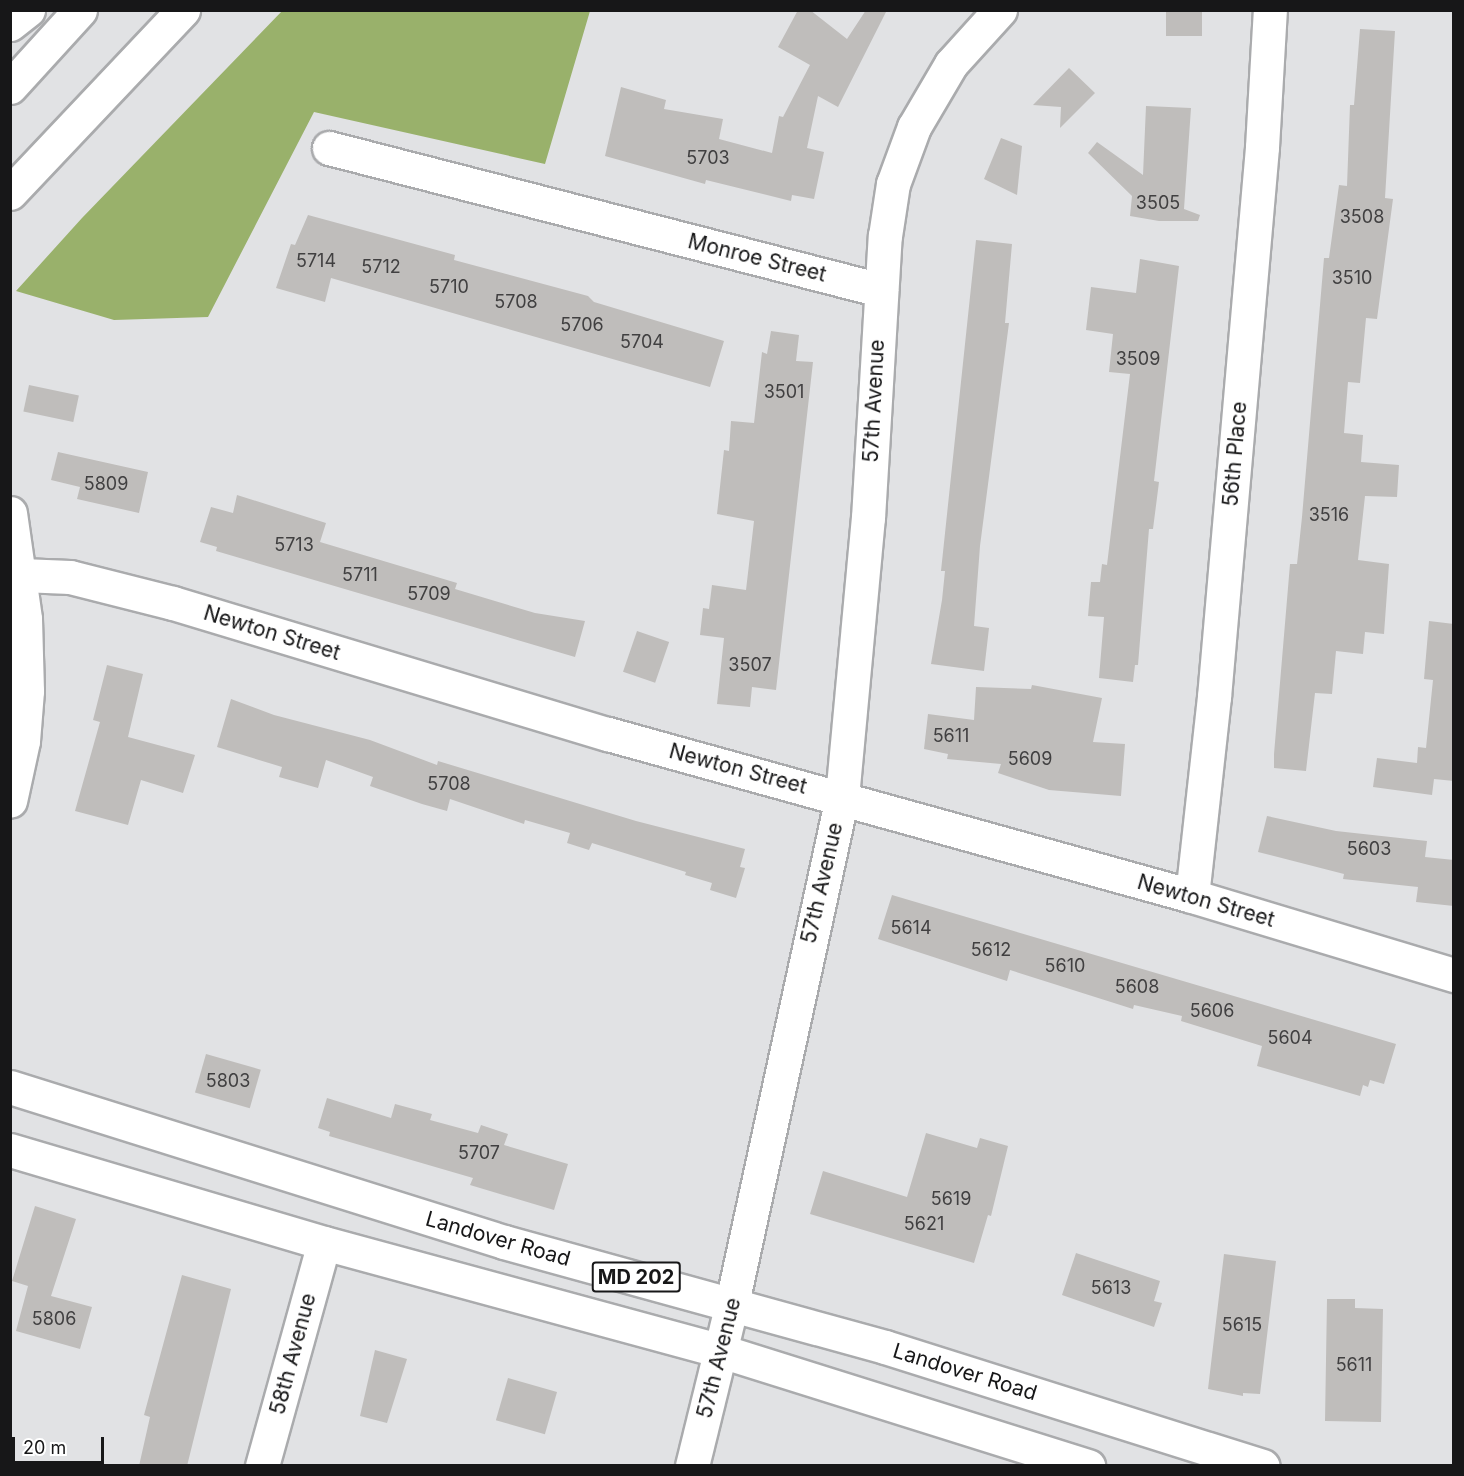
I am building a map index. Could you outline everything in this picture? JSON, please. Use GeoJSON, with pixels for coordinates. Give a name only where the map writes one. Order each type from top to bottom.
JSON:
{"type":"FeatureCollection","features":[{"type":"Feature","properties":{"kind":"main road"},"geometry":{"type":"LineString","coordinates":[[10,24],[28,10]]}},
{"type":"Feature","properties":{"kind":"main road"},"geometry":{"type":"LineString","coordinates":[[10,87],[80,10]]}},
{"type":"Feature","properties":{"kind":"main road"},"geometry":{"type":"LineString","coordinates":[[10,194],[183,10]]}},
{"type":"Feature","properties":{"kind":"main road"},"geometry":{"type":"LineString","coordinates":[[882,290],[893,184],[914,128],[951,64],[1000,10]]}},
{"type":"Feature","properties":{"kind":"main road","name":"56th Place"},"geometry":{"type":"LineString","coordinates":[[1192,896],[1214,697],[1270,10]]}},
{"type":"Feature","properties":{"kind":"main road","name":"Monroe Street"},"geometry":{"type":"LineString","coordinates":[[329,148],[882,290]]}},
{"type":"Feature","properties":{"kind":"main road","name":"57th Avenue"},"geometry":{"type":"LineString","coordinates":[[692,1466],[732,1303],[842,797],[867,530],[882,290]]}},
{"type":"Feature","properties":{"kind":"main road"},"geometry":{"type":"LineString","coordinates":[[10,513],[21,575],[27,691],[23,741],[10,801]]}},
{"type":"Feature","properties":{"kind":"main road","name":"Newton Street"},"geometry":{"type":"LineString","coordinates":[[21,575],[69,577],[120,588],[608,734],[842,797],[1192,896],[1454,975]]}},
{"type":"Feature","properties":{"kind":"main road","name":"Landover Road"},"geometry":{"type":"LineString","coordinates":[[10,1087],[504,1242],[732,1303],[1263,1466]]}},
{"type":"Feature","properties":{"kind":"main road","name":"MD 202"},"geometry":{"type":"LineString","coordinates":[[10,1150],[324,1243],[721,1351],[1088,1466]]}},
{"type":"Feature","properties":{"kind":"main road","name":"58th Avenue"},"geometry":{"type":"LineString","coordinates":[[262,1466],[324,1243]]}},
{"type":"Feature","properties":{"kind":"green space"},"geometry":{"type":"Polygon","coordinates":[[[283,10],[590,11],[545,164],[314,112],[208,317],[114,320],[16,291],[82,218],[283,10]]]}},
{"type":"Feature","properties":{"kind":"building"},"geometry":{"type":"Polygon","coordinates":[[[798,10],[810,10],[847,39],[866,10],[887,10],[838,107],[818,96],[807,148],[824,152],[814,199],[792,195],[791,201],[706,180],[705,184],[605,156],[621,87],[666,100],[664,109],[723,119],[719,139],[772,153],[779,116],[783,117],[810,65],[778,47],[798,10]]]}},
{"type":"Feature","properties":{"kind":"building"},"geometry":{"type":"Polygon","coordinates":[[[1166,10],[1202,10],[1202,36],[1166,36],[1166,10]]]}},
{"type":"Feature","properties":{"kind":"building"},"geometry":{"type":"Polygon","coordinates":[[[1360,29],[1395,31],[1385,198],[1393,199],[1377,319],[1366,318],[1360,383],[1348,382],[1344,433],[1363,435],[1361,462],[1399,465],[1397,497],[1365,496],[1358,560],[1389,564],[1384,634],[1365,632],[1363,654],[1336,651],[1332,694],[1315,693],[1306,771],[1274,768],[1290,564],[1297,564],[1324,258],[1329,258],[1339,185],[1347,186],[1350,105],[1354,105],[1360,29]]]}},
{"type":"Feature","properties":{"kind":"building"},"geometry":{"type":"Polygon","coordinates":[[[1069,68],[1095,93],[1060,128],[1061,107],[1033,105],[1069,68]]]}},
{"type":"Feature","properties":{"kind":"building"},"geometry":{"type":"Polygon","coordinates":[[[1146,106],[1191,108],[1184,209],[1200,215],[1198,221],[1159,221],[1130,216],[1132,196],[1088,153],[1097,142],[1143,175],[1146,106]]]}},
{"type":"Feature","properties":{"kind":"building"},"geometry":{"type":"Polygon","coordinates":[[[1001,138],[1022,146],[1017,195],[984,179],[1001,138]]]}},
{"type":"Feature","properties":{"kind":"building"},"geometry":{"type":"Polygon","coordinates":[[[308,215],[455,255],[454,260],[588,296],[594,302],[724,341],[710,387],[331,278],[325,302],[276,288],[291,244],[295,245],[308,215]]]}},
{"type":"Feature","properties":{"kind":"building"},"geometry":{"type":"Polygon","coordinates":[[[976,240],[1012,244],[1005,323],[1009,323],[980,546],[974,626],[989,628],[984,671],[931,664],[942,600],[945,571],[941,571],[976,240]]]}},
{"type":"Feature","properties":{"kind":"building"},"geometry":{"type":"Polygon","coordinates":[[[1140,259],[1179,266],[1154,481],[1159,482],[1153,529],[1149,529],[1138,665],[1135,665],[1133,682],[1099,678],[1104,617],[1088,616],[1091,582],[1100,582],[1102,564],[1107,565],[1130,374],[1109,372],[1113,334],[1086,330],[1091,287],[1136,293],[1140,259]]]}},
{"type":"Feature","properties":{"kind":"building"},"geometry":{"type":"Polygon","coordinates":[[[771,331],[799,335],[796,361],[813,362],[776,690],[752,687],[750,707],[717,704],[724,638],[700,635],[703,608],[709,609],[712,585],[746,590],[754,521],[717,514],[724,450],[729,451],[731,421],[754,423],[762,352],[767,354],[771,331]]]}},
{"type":"Feature","properties":{"kind":"building"},"geometry":{"type":"Polygon","coordinates":[[[29,385],[79,396],[73,422],[23,411],[29,385]]]}},
{"type":"Feature","properties":{"kind":"building"},"geometry":{"type":"Polygon","coordinates":[[[58,452],[148,472],[139,513],[77,499],[80,487],[51,480],[58,452]]]}},
{"type":"Feature","properties":{"kind":"building"},"geometry":{"type":"Polygon","coordinates":[[[237,495],[326,523],[320,542],[457,583],[455,589],[535,613],[585,621],[575,657],[216,551],[217,547],[200,542],[211,507],[233,513],[237,495]]]}},
{"type":"Feature","properties":{"kind":"building"},"geometry":{"type":"Polygon","coordinates":[[[1429,621],[1454,624],[1454,781],[1434,779],[1432,795],[1373,787],[1377,758],[1417,763],[1418,747],[1426,748],[1433,680],[1424,679],[1429,621]]]}},
{"type":"Feature","properties":{"kind":"building"},"geometry":{"type":"Polygon","coordinates":[[[637,631],[669,642],[655,683],[623,672],[637,631]]]}},
{"type":"Feature","properties":{"kind":"building"},"geometry":{"type":"Polygon","coordinates":[[[107,665],[143,674],[128,737],[195,755],[183,793],[141,780],[128,825],[75,811],[100,722],[93,720],[107,665]]]}},
{"type":"Feature","properties":{"kind":"building"},"geometry":{"type":"Polygon","coordinates":[[[1032,685],[1102,698],[1093,742],[1125,744],[1121,796],[1049,790],[998,773],[1001,764],[947,759],[948,754],[924,749],[928,714],[974,720],[976,687],[1031,689],[1032,685]]]}},
{"type":"Feature","properties":{"kind":"building"},"geometry":{"type":"Polygon","coordinates":[[[231,699],[274,715],[370,740],[437,765],[438,761],[636,821],[745,849],[740,867],[745,868],[736,898],[710,890],[712,883],[685,875],[686,872],[592,843],[589,850],[567,843],[570,833],[525,820],[524,824],[450,799],[447,811],[422,804],[370,786],[373,777],[326,760],[318,788],[279,777],[282,767],[217,747],[231,699]]]}},
{"type":"Feature","properties":{"kind":"building"},"geometry":{"type":"Polygon","coordinates":[[[1267,816],[1336,831],[1427,841],[1425,857],[1454,860],[1454,906],[1416,902],[1418,887],[1343,879],[1344,874],[1258,852],[1267,816]]]}},
{"type":"Feature","properties":{"kind":"building"},"geometry":{"type":"Polygon","coordinates":[[[892,895],[1396,1044],[1384,1084],[1370,1080],[1368,1087],[1363,1085],[1360,1096],[1257,1066],[1262,1046],[1181,1021],[1182,1016],[1134,1005],[1133,1009],[1010,970],[1007,981],[878,939],[892,895]]]}},
{"type":"Feature","properties":{"kind":"building"},"geometry":{"type":"Polygon","coordinates":[[[206,1054],[261,1070],[250,1108],[195,1092],[206,1054]]]}},
{"type":"Feature","properties":{"kind":"building"},"geometry":{"type":"Polygon","coordinates":[[[327,1098],[391,1118],[395,1104],[432,1114],[430,1120],[478,1133],[481,1125],[508,1134],[504,1145],[568,1164],[554,1210],[470,1185],[473,1178],[329,1136],[330,1132],[318,1128],[327,1098]]]}},
{"type":"Feature","properties":{"kind":"building"},"geometry":{"type":"Polygon","coordinates":[[[926,1133],[977,1148],[980,1138],[1008,1146],[991,1216],[988,1215],[974,1263],[810,1214],[823,1171],[907,1197],[926,1133]]]}},
{"type":"Feature","properties":{"kind":"building"},"geometry":{"type":"Polygon","coordinates":[[[35,1206],[76,1219],[51,1296],[92,1307],[80,1349],[16,1331],[28,1286],[12,1281],[35,1206]]]}},
{"type":"Feature","properties":{"kind":"building"},"geometry":{"type":"Polygon","coordinates":[[[1076,1253],[1160,1281],[1154,1301],[1162,1303],[1154,1327],[1062,1295],[1076,1253]]]}},
{"type":"Feature","properties":{"kind":"building"},"geometry":{"type":"Polygon","coordinates":[[[1224,1254],[1276,1261],[1260,1394],[1243,1393],[1243,1396],[1208,1389],[1224,1254]]]}},
{"type":"Feature","properties":{"kind":"building"},"geometry":{"type":"Polygon","coordinates":[[[182,1275],[231,1289],[187,1466],[139,1466],[150,1417],[144,1415],[182,1275]]]}},
{"type":"Feature","properties":{"kind":"building"},"geometry":{"type":"Polygon","coordinates":[[[1327,1299],[1355,1299],[1355,1308],[1383,1309],[1381,1422],[1325,1421],[1327,1299]]]}},
{"type":"Feature","properties":{"kind":"building"},"geometry":{"type":"Polygon","coordinates":[[[375,1350],[407,1359],[387,1423],[360,1416],[375,1350]]]}},
{"type":"Feature","properties":{"kind":"building"},"geometry":{"type":"Polygon","coordinates":[[[508,1378],[557,1392],[545,1434],[496,1420],[508,1378]]]}}]}
